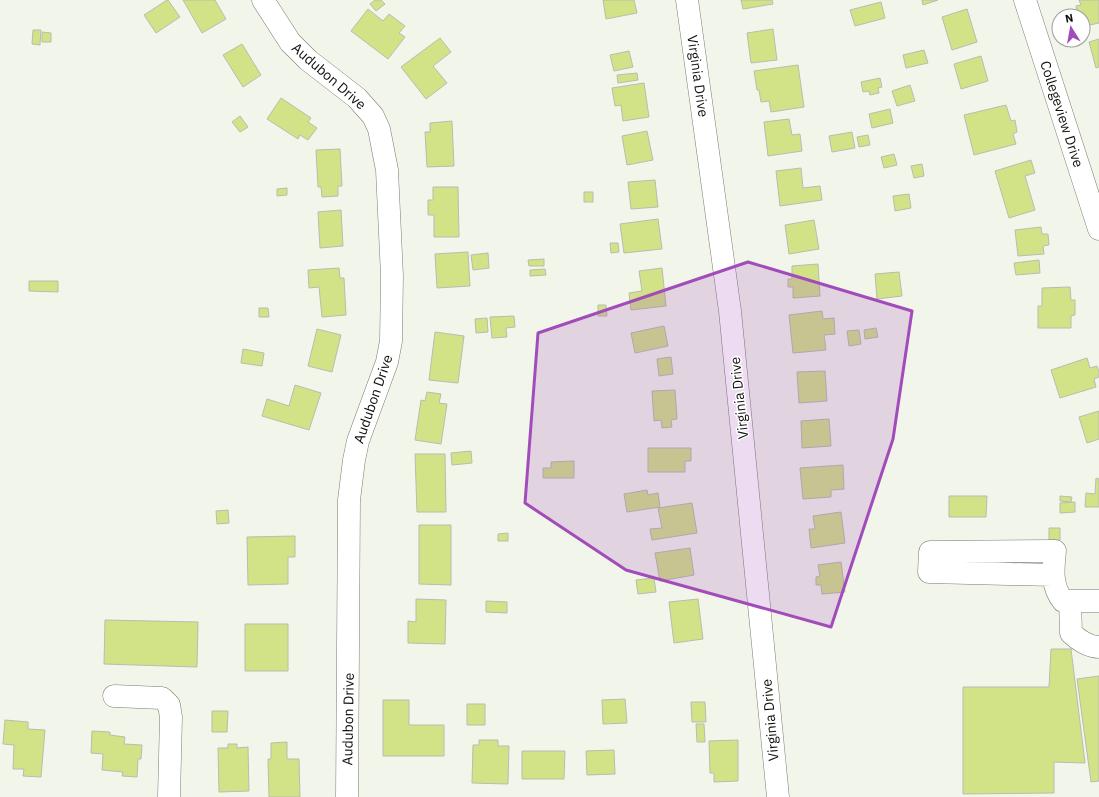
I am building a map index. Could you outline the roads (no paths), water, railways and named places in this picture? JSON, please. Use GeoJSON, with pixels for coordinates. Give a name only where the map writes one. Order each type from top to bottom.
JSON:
{"type":"FeatureCollection","features":[{"type":"Feature","properties":{"kind":"street","name":"Audubon Drive"},"geometry":{"type":"LineString","coordinates":[[263,0],[290,42],[308,60],[357,98],[373,116],[379,129],[388,170],[392,276],[391,341],[387,362],[358,441],[349,500],[347,797]]}},
{"type":"Feature","properties":{"kind":"street","name":"Virginia Drive"},"geometry":{"type":"LineString","coordinates":[[687,0],[730,311],[778,797]]}},
{"type":"Feature","properties":{"kind":"street","name":"Collegeview Drive"},"geometry":{"type":"LineString","coordinates":[[1025,0],[1099,229]]}},
{"type":"Feature","properties":{"kind":"street"},"geometry":{"type":"LineString","coordinates":[[1053,576],[929,572],[930,552],[1055,551],[1053,576],[1058,595],[1063,601],[1099,601]]}},
{"type":"Feature","properties":{"kind":"street"},"geometry":{"type":"LineString","coordinates":[[1070,601],[1071,633],[1076,638],[1093,647],[1099,647]]}},
{"type":"Feature","properties":{"kind":"street"},"geometry":{"type":"LineString","coordinates":[[114,696],[162,698],[169,705],[169,797]]}}]}
